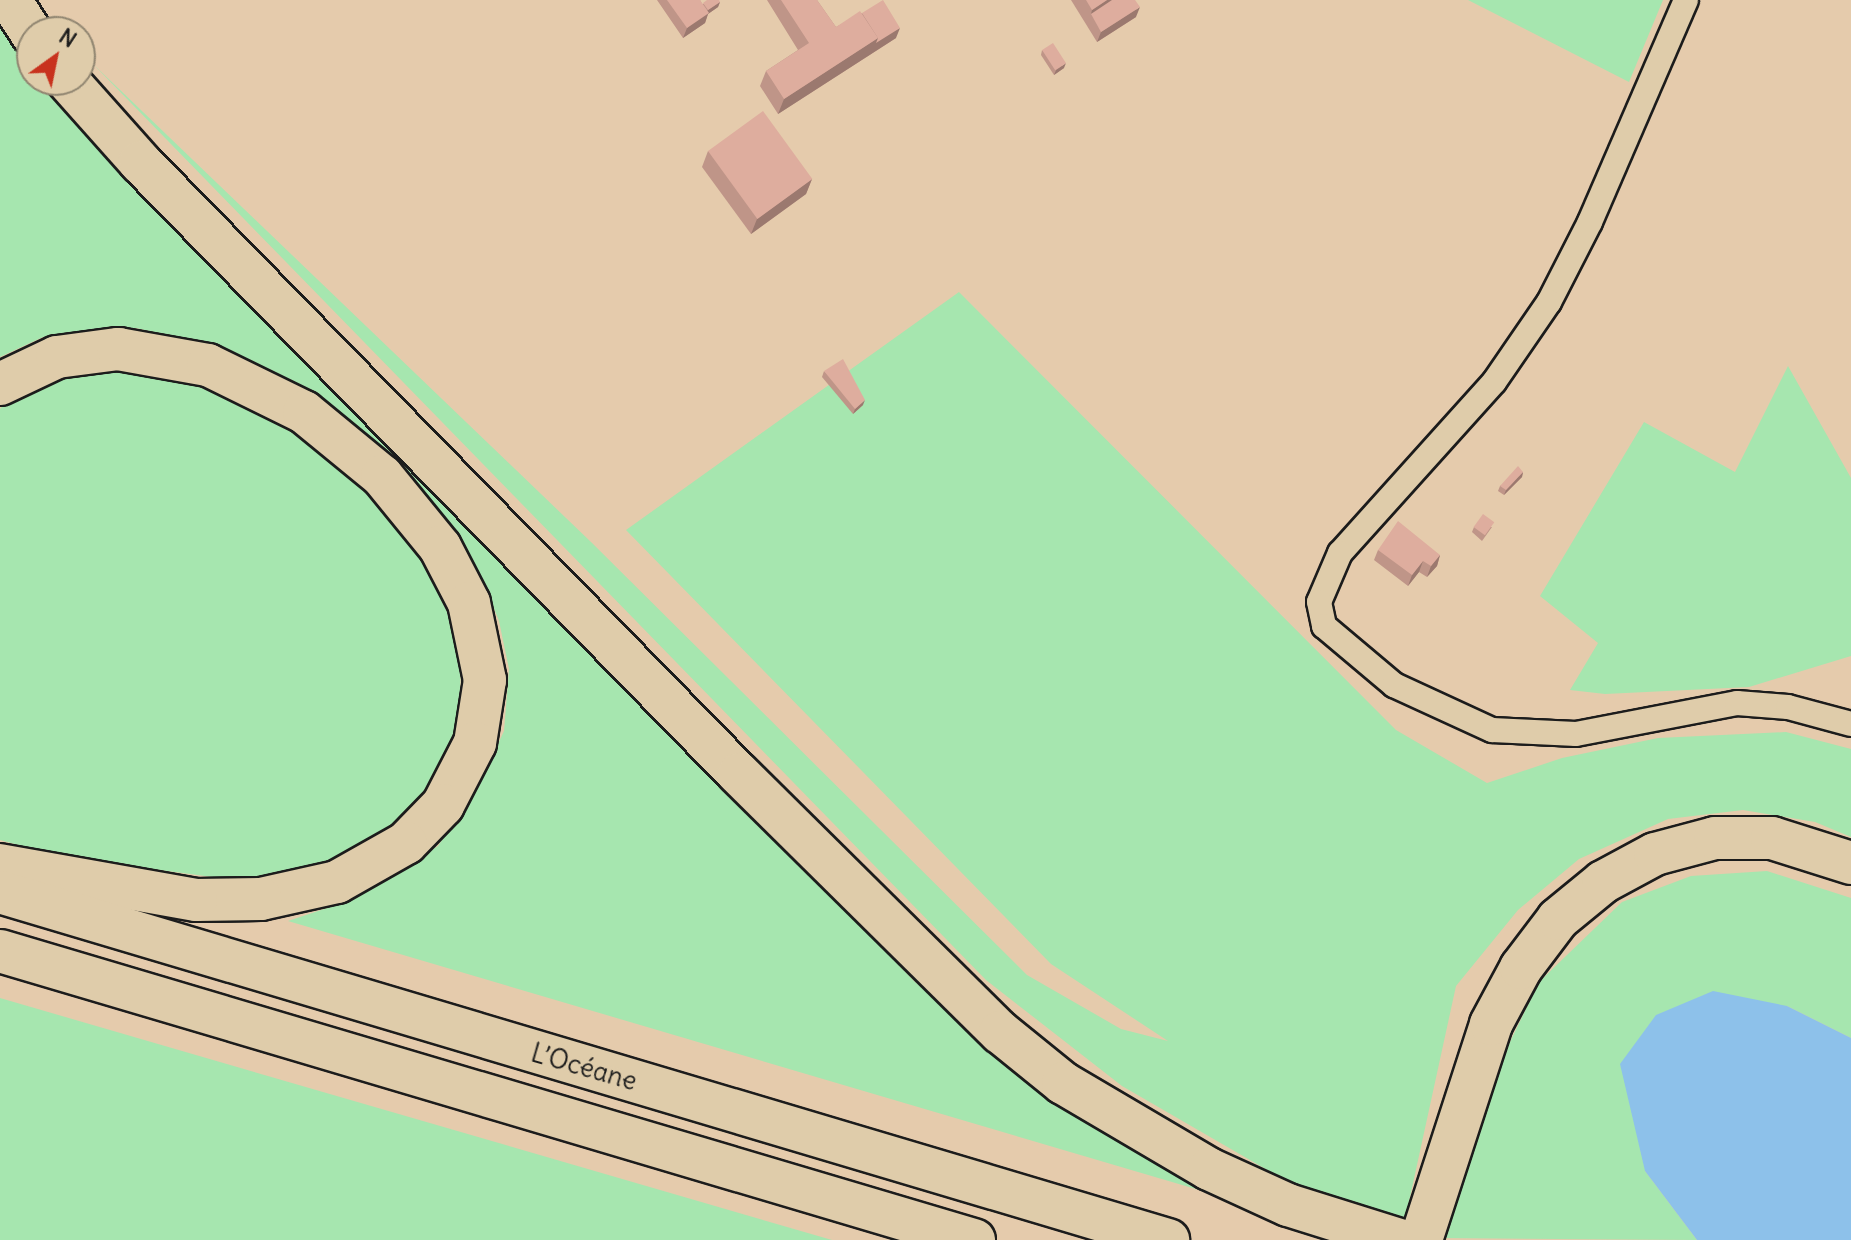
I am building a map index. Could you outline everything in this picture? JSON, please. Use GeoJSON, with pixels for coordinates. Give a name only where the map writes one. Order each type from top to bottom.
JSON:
{"type":"FeatureCollection","features":[{"type":"Feature","properties":{"kind":"highway"},"geometry":{"type":"LineString","coordinates":[[81,96],[140,162],[728,764],[1000,1032],[1063,1083],[1209,1169],[1288,1205],[1400,1240]]}},
{"type":"Feature","properties":{"kind":"highway"},"geometry":{"type":"LineString","coordinates":[[0,384],[28,368],[69,354],[150,351],[208,365],[304,412],[382,476],[440,547],[469,603],[485,680],[475,743],[443,805],[406,843],[337,882],[261,899],[196,900],[0,865]]}},
{"type":"Feature","properties":{"kind":"highway"},"geometry":{"type":"LineString","coordinates":[[1425,1225],[1491,1024],[1521,968],[1558,919],[1591,891],[1655,854],[1715,838],[1772,838],[1851,863]]}},
{"type":"Feature","properties":{"kind":"highway","name":"L’Océane"},"geometry":{"type":"LineString","coordinates":[[0,892],[1168,1240]]}},
{"type":"Feature","properties":{"kind":"highway","name":"L’Océane"},"geometry":{"type":"LineString","coordinates":[[0,951],[974,1240]]}},
{"type":"Feature","properties":{"kind":"street"},"geometry":{"type":"LineString","coordinates":[[1686,0],[1590,222],[1549,302],[1494,382],[1340,553],[1319,602],[1324,626],[1394,685],[1492,730],[1576,734],[1737,703],[1788,707],[1851,724]]}},
{"type":"Feature","properties":{"kind":"green space"},"geometry":{"type":"Polygon","coordinates":[[[1468,0],[1663,0],[1629,82],[1468,0]]]}},
{"type":"Feature","properties":{"kind":"green space"},"geometry":{"type":"Polygon","coordinates":[[[0,16],[16,36],[16,96],[67,96],[914,981],[1034,1082],[1148,1158],[1277,1213],[288,921],[348,901],[438,846],[478,786],[504,731],[509,669],[499,621],[481,576],[444,521],[210,345],[136,328],[43,337],[0,357],[0,16]]]}},
{"type":"Feature","properties":{"kind":"green space"},"geometry":{"type":"Polygon","coordinates":[[[96,67],[591,542],[1027,975],[1121,1029],[1168,1041],[1051,964],[626,530],[959,292],[1396,730],[1487,783],[1562,758],[1658,738],[1786,732],[1851,749],[1851,837],[1815,822],[1743,810],[1668,819],[1579,859],[1518,910],[1456,986],[1405,1220],[1300,1189],[1122,1086],[986,980],[96,67]]]}},
{"type":"Feature","properties":{"kind":"green space"},"geometry":{"type":"Polygon","coordinates":[[[1788,366],[1851,478],[1851,656],[1749,687],[1605,694],[1570,690],[1598,643],[1540,596],[1644,422],[1735,472],[1788,366]]]}},
{"type":"Feature","properties":{"kind":"green space"},"geometry":{"type":"Polygon","coordinates":[[[144,368],[220,389],[293,433],[355,481],[412,536],[440,589],[461,656],[459,727],[434,784],[400,825],[361,849],[296,871],[235,880],[62,857],[0,840],[0,409],[11,395],[83,369],[144,368]]]}},
{"type":"Feature","properties":{"kind":"green space"},"geometry":{"type":"Polygon","coordinates":[[[1767,871],[1851,898],[1851,1038],[1787,1006],[1645,1171],[1697,1240],[1441,1238],[1493,1077],[1539,982],[1622,902],[1691,876],[1767,871]]]}},
{"type":"Feature","properties":{"kind":"green space"},"geometry":{"type":"Polygon","coordinates":[[[0,998],[832,1240],[0,1240],[0,998]]]}},
{"type":"Feature","properties":{"kind":"water"},"geometry":{"type":"Polygon","coordinates":[[[1713,991],[1787,1006],[1851,1038],[1851,1240],[1697,1240],[1645,1171],[1620,1064],[1656,1015],[1713,991]]]}},
{"type":"Feature","properties":{"kind":"building"},"geometry":{"type":"Polygon","coordinates":[[[667,0],[700,0],[709,13],[687,28],[667,0]]]}},
{"type":"Feature","properties":{"kind":"building"},"geometry":{"type":"Polygon","coordinates":[[[707,0],[720,2],[708,10],[703,3],[707,0]]]}},
{"type":"Feature","properties":{"kind":"building"},"geometry":{"type":"Polygon","coordinates":[[[781,0],[817,0],[836,27],[860,11],[878,38],[784,99],[766,71],[809,43],[781,0]]]}},
{"type":"Feature","properties":{"kind":"building"},"geometry":{"type":"Polygon","coordinates":[[[883,0],[900,28],[876,43],[878,38],[862,13],[883,0]]]}},
{"type":"Feature","properties":{"kind":"building"},"geometry":{"type":"Polygon","coordinates":[[[1086,0],[1107,0],[1092,10],[1086,0]]]}},
{"type":"Feature","properties":{"kind":"building"},"geometry":{"type":"Polygon","coordinates":[[[1112,0],[1135,0],[1140,7],[1101,32],[1091,14],[1112,0]]]}},
{"type":"Feature","properties":{"kind":"building"},"geometry":{"type":"Polygon","coordinates":[[[1053,43],[1066,63],[1055,70],[1042,50],[1053,43]]]}},
{"type":"Feature","properties":{"kind":"building"},"geometry":{"type":"Polygon","coordinates":[[[763,111],[812,179],[757,219],[708,151],[763,111]]]}},
{"type":"Feature","properties":{"kind":"building"},"geometry":{"type":"Polygon","coordinates":[[[843,359],[865,400],[855,409],[824,371],[843,359]]]}},
{"type":"Feature","properties":{"kind":"building"},"geometry":{"type":"Polygon","coordinates":[[[1518,466],[1523,472],[1506,490],[1500,486],[1518,466]]]}},
{"type":"Feature","properties":{"kind":"building"},"geometry":{"type":"Polygon","coordinates":[[[1483,514],[1494,522],[1485,535],[1474,527],[1483,514]]]}},
{"type":"Feature","properties":{"kind":"building"},"geometry":{"type":"Polygon","coordinates":[[[1398,521],[1440,555],[1431,566],[1423,561],[1412,575],[1378,550],[1398,521]]]}}]}
